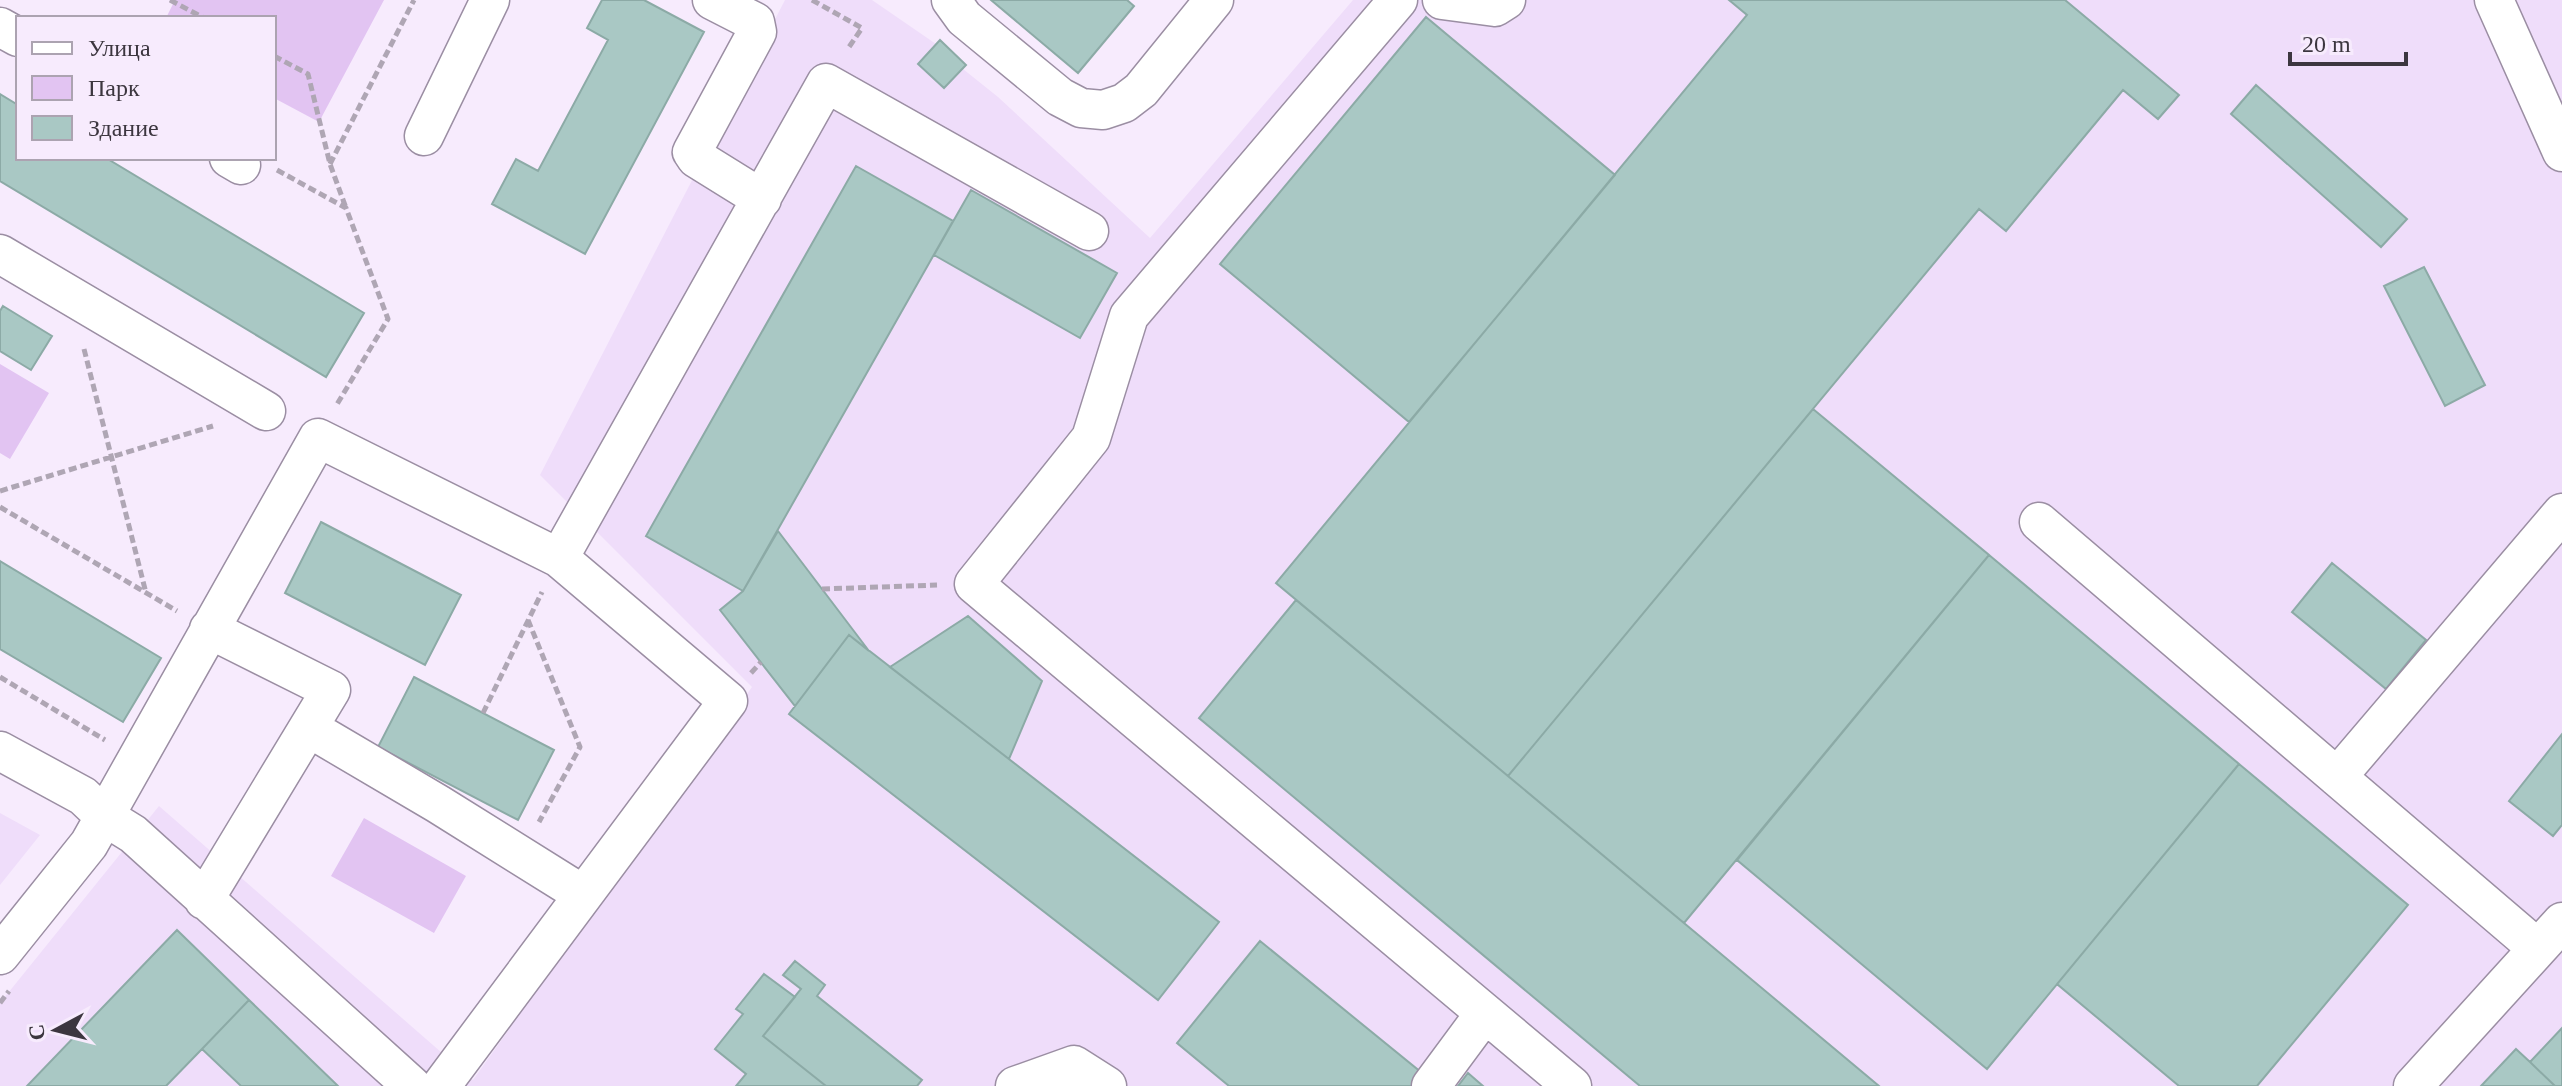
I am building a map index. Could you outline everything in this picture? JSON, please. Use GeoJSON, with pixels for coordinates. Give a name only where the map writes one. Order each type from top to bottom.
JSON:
{"type":"FeatureCollection","features":[{"type":"Feature","properties":{"kind":"street"},"geometry":{"type":"LineString","coordinates":[[424,136],[490,0]]}},
{"type":"Feature","properties":{"kind":"street"},"geometry":{"type":"LineString","coordinates":[[712,0],[755,22],[757,32],[692,152],[696,158],[762,199]]}},
{"type":"Feature","properties":{"kind":"street"},"geometry":{"type":"LineString","coordinates":[[951,0],[964,18],[1060,97],[1092,110],[1114,108],[1141,90],[1214,0]]}},
{"type":"Feature","properties":{"kind":"street"},"geometry":{"type":"LineString","coordinates":[[1398,0],[1129,316],[1091,438],[974,584],[1572,1086]]}},
{"type":"Feature","properties":{"kind":"street"},"geometry":{"type":"LineString","coordinates":[[1442,0],[1495,7],[1506,0]]}},
{"type":"Feature","properties":{"kind":"street"},"geometry":{"type":"LineString","coordinates":[[2494,0],[2562,152]]}},
{"type":"Feature","properties":{"kind":"street"},"geometry":{"type":"LineString","coordinates":[[559,558],[826,83],[1089,231]]}},
{"type":"Feature","properties":{"kind":"street"},"geometry":{"type":"LineString","coordinates":[[0,254],[266,411]]}},
{"type":"Feature","properties":{"kind":"street"},"geometry":{"type":"LineString","coordinates":[[0,955],[89,844],[318,438],[559,558],[728,701],[441,1086]]}},
{"type":"Feature","properties":{"kind":"street"},"geometry":{"type":"LineString","coordinates":[[2337,777],[2562,513]]}},
{"type":"Feature","properties":{"kind":"street"},"geometry":{"type":"LineString","coordinates":[[2039,522],[2337,777],[2549,935],[2413,1086]]}},
{"type":"Feature","properties":{"kind":"street"},"geometry":{"type":"LineString","coordinates":[[204,900],[331,690],[209,629]]}},
{"type":"Feature","properties":{"kind":"street"},"geometry":{"type":"LineString","coordinates":[[309,728],[582,894]]}},
{"type":"Feature","properties":{"kind":"street"},"geometry":{"type":"LineString","coordinates":[[0,751],[83,796],[104,816],[133,834],[412,1086]]}},
{"type":"Feature","properties":{"kind":"street"},"geometry":{"type":"LineString","coordinates":[[1431,1086],[1485,1013]]}},
{"type":"Feature","properties":{"kind":"street"},"geometry":{"type":"LineString","coordinates":[[1015,1086],[1074,1065],[1107,1086]]}},
{"type":"Feature","properties":{"kind":"path"},"geometry":{"type":"LineString","coordinates":[[170,0],[200,16]]}},
{"type":"Feature","properties":{"kind":"path"},"geometry":{"type":"LineString","coordinates":[[330,164],[414,0]]}},
{"type":"Feature","properties":{"kind":"path"},"geometry":{"type":"LineString","coordinates":[[812,0],[862,28],[826,83]]}},
{"type":"Feature","properties":{"kind":"path"},"geometry":{"type":"LineString","coordinates":[[276,57],[308,74],[330,164],[388,319],[318,438]]}},
{"type":"Feature","properties":{"kind":"path"},"geometry":{"type":"LineString","coordinates":[[235,161],[268,165],[346,208]]}},
{"type":"Feature","properties":{"kind":"path"},"geometry":{"type":"LineString","coordinates":[[70,296],[146,593]]}},
{"type":"Feature","properties":{"kind":"path"},"geometry":{"type":"LineString","coordinates":[[0,491],[266,411]]}},
{"type":"Feature","properties":{"kind":"path"},"geometry":{"type":"LineString","coordinates":[[0,507],[209,629]]}},
{"type":"Feature","properties":{"kind":"path"},"geometry":{"type":"LineString","coordinates":[[483,713],[559,558]]}},
{"type":"Feature","properties":{"kind":"path"},"geometry":{"type":"LineString","coordinates":[[822,589],[974,584]]}},
{"type":"Feature","properties":{"kind":"path"},"geometry":{"type":"LineString","coordinates":[[521,856],[580,747],[528,620]]}},
{"type":"Feature","properties":{"kind":"path"},"geometry":{"type":"LineString","coordinates":[[0,677],[138,760]]}},
{"type":"Feature","properties":{"kind":"shaded area"},"geometry":{"type":"Polygon","coordinates":[[[785,0],[872,0],[936,44],[940,40],[966,65],[963,69],[998,97],[1150,238],[1353,0],[2562,0],[2562,1086],[0,1086],[0,1003],[159,806],[473,1080],[752,687],[540,475],[785,0]]]}},
{"type":"Feature","properties":{"kind":"shaded area"},"geometry":{"type":"Polygon","coordinates":[[[0,813],[40,835],[0,885],[0,813]]]}},
{"type":"Feature","properties":{"kind":"green space"},"geometry":{"type":"Polygon","coordinates":[[[175,0],[384,0],[319,122],[276,99],[276,16],[167,16],[175,0]]]}},
{"type":"Feature","properties":{"kind":"green space"},"geometry":{"type":"Polygon","coordinates":[[[0,364],[49,393],[10,459],[0,453],[0,364]]]}},
{"type":"Feature","properties":{"kind":"green space"},"geometry":{"type":"Polygon","coordinates":[[[364,818],[466,876],[434,933],[331,876],[364,818]]]}},
{"type":"Feature","properties":{"kind":"building"},"geometry":{"type":"Polygon","coordinates":[[[602,0],[644,0],[704,32],[585,254],[492,204],[516,159],[538,171],[608,40],[587,28],[602,0]]]}},
{"type":"Feature","properties":{"kind":"building"},"geometry":{"type":"Polygon","coordinates":[[[991,0],[1127,0],[1134,6],[1078,73],[991,0]]]}},
{"type":"Feature","properties":{"kind":"building"},"geometry":{"type":"Polygon","coordinates":[[[1729,0],[2065,0],[2179,95],[2158,119],[2123,90],[2006,231],[1979,209],[1508,776],[1276,583],[1747,15],[1729,0]]]}},
{"type":"Feature","properties":{"kind":"building"},"geometry":{"type":"Polygon","coordinates":[[[1426,17],[1615,175],[1409,422],[1220,264],[1426,17]]]}},
{"type":"Feature","properties":{"kind":"building"},"geometry":{"type":"Polygon","coordinates":[[[940,40],[966,65],[944,88],[918,64],[940,40]]]}},
{"type":"Feature","properties":{"kind":"building"},"geometry":{"type":"Polygon","coordinates":[[[2256,85],[2407,219],[2381,247],[2231,114],[2256,85]]]}},
{"type":"Feature","properties":{"kind":"building"},"geometry":{"type":"Polygon","coordinates":[[[0,94],[16,104],[16,160],[109,160],[364,313],[326,377],[0,181],[0,94]]]}},
{"type":"Feature","properties":{"kind":"building"},"geometry":{"type":"Polygon","coordinates":[[[856,166],[953,221],[743,591],[646,536],[856,166]]]}},
{"type":"Feature","properties":{"kind":"building"},"geometry":{"type":"Polygon","coordinates":[[[971,190],[1117,273],[1080,338],[934,255],[971,190]]]}},
{"type":"Feature","properties":{"kind":"building"},"geometry":{"type":"Polygon","coordinates":[[[2424,267],[2485,385],[2445,406],[2384,286],[2424,267]]]}},
{"type":"Feature","properties":{"kind":"building"},"geometry":{"type":"Polygon","coordinates":[[[3,306],[52,336],[31,370],[0,351],[0,311],[3,306]]]}},
{"type":"Feature","properties":{"kind":"building"},"geometry":{"type":"Polygon","coordinates":[[[1813,409],[1989,555],[1684,923],[1508,776],[1813,409]]]}},
{"type":"Feature","properties":{"kind":"building"},"geometry":{"type":"Polygon","coordinates":[[[321,522],[461,595],[425,665],[285,593],[321,522]]]}},
{"type":"Feature","properties":{"kind":"building"},"geometry":{"type":"Polygon","coordinates":[[[778,531],[869,651],[849,635],[795,706],[720,610],[743,591],[778,531]]]}},
{"type":"Feature","properties":{"kind":"building"},"geometry":{"type":"Polygon","coordinates":[[[1989,555],[2239,764],[1987,1069],[1737,860],[1989,555]]]}},
{"type":"Feature","properties":{"kind":"building"},"geometry":{"type":"Polygon","coordinates":[[[0,561],[161,658],[123,722],[0,649],[0,561]]]}},
{"type":"Feature","properties":{"kind":"building"},"geometry":{"type":"Polygon","coordinates":[[[2332,563],[2426,640],[2386,689],[2292,612],[2332,563]]]}},
{"type":"Feature","properties":{"kind":"building"},"geometry":{"type":"Polygon","coordinates":[[[1296,600],[1879,1086],[1640,1086],[1199,718],[1296,600]]]}},
{"type":"Feature","properties":{"kind":"building"},"geometry":{"type":"Polygon","coordinates":[[[968,616],[1042,681],[1009,759],[890,667],[968,616]]]}},
{"type":"Feature","properties":{"kind":"building"},"geometry":{"type":"Polygon","coordinates":[[[849,635],[1219,922],[1158,1000],[789,714],[849,635]]]}},
{"type":"Feature","properties":{"kind":"building"},"geometry":{"type":"Polygon","coordinates":[[[414,677],[554,750],[518,820],[378,747],[414,677]]]}},
{"type":"Feature","properties":{"kind":"building"},"geometry":{"type":"Polygon","coordinates":[[[2562,734],[2562,825],[2553,836],[2509,801],[2562,734]]]}},
{"type":"Feature","properties":{"kind":"building"},"geometry":{"type":"Polygon","coordinates":[[[2239,764],[2408,905],[2257,1086],[2179,1086],[2057,984],[2239,764]]]}},
{"type":"Feature","properties":{"kind":"building"},"geometry":{"type":"Polygon","coordinates":[[[177,930],[249,1000],[202,1049],[166,1086],[27,1086],[177,930]]]}},
{"type":"Feature","properties":{"kind":"building"},"geometry":{"type":"Polygon","coordinates":[[[1260,941],[1422,1073],[1412,1086],[1229,1086],[1177,1043],[1260,941]]]}},
{"type":"Feature","properties":{"kind":"building"},"geometry":{"type":"Polygon","coordinates":[[[795,961],[825,985],[817,996],[922,1080],[917,1086],[826,1086],[763,1036],[801,989],[783,975],[795,961]]]}},
{"type":"Feature","properties":{"kind":"building"},"geometry":{"type":"Polygon","coordinates":[[[764,974],[795,997],[763,1036],[826,1086],[736,1086],[746,1074],[715,1049],[743,1014],[736,1009],[764,974]]]}},
{"type":"Feature","properties":{"kind":"building"},"geometry":{"type":"Polygon","coordinates":[[[249,1000],[338,1086],[241,1086],[202,1049],[249,1000]]]}},
{"type":"Feature","properties":{"kind":"building"},"geometry":{"type":"Polygon","coordinates":[[[2562,1028],[2562,1086],[2555,1086],[2530,1062],[2562,1028]]]}},
{"type":"Feature","properties":{"kind":"building"},"geometry":{"type":"Polygon","coordinates":[[[2516,1049],[2530,1062],[2555,1086],[2481,1086],[2516,1049]]]}},
{"type":"Feature","properties":{"kind":"building"},"geometry":{"type":"Polygon","coordinates":[[[1468,1073],[1483,1086],[1458,1086],[1468,1073]]]}}]}
